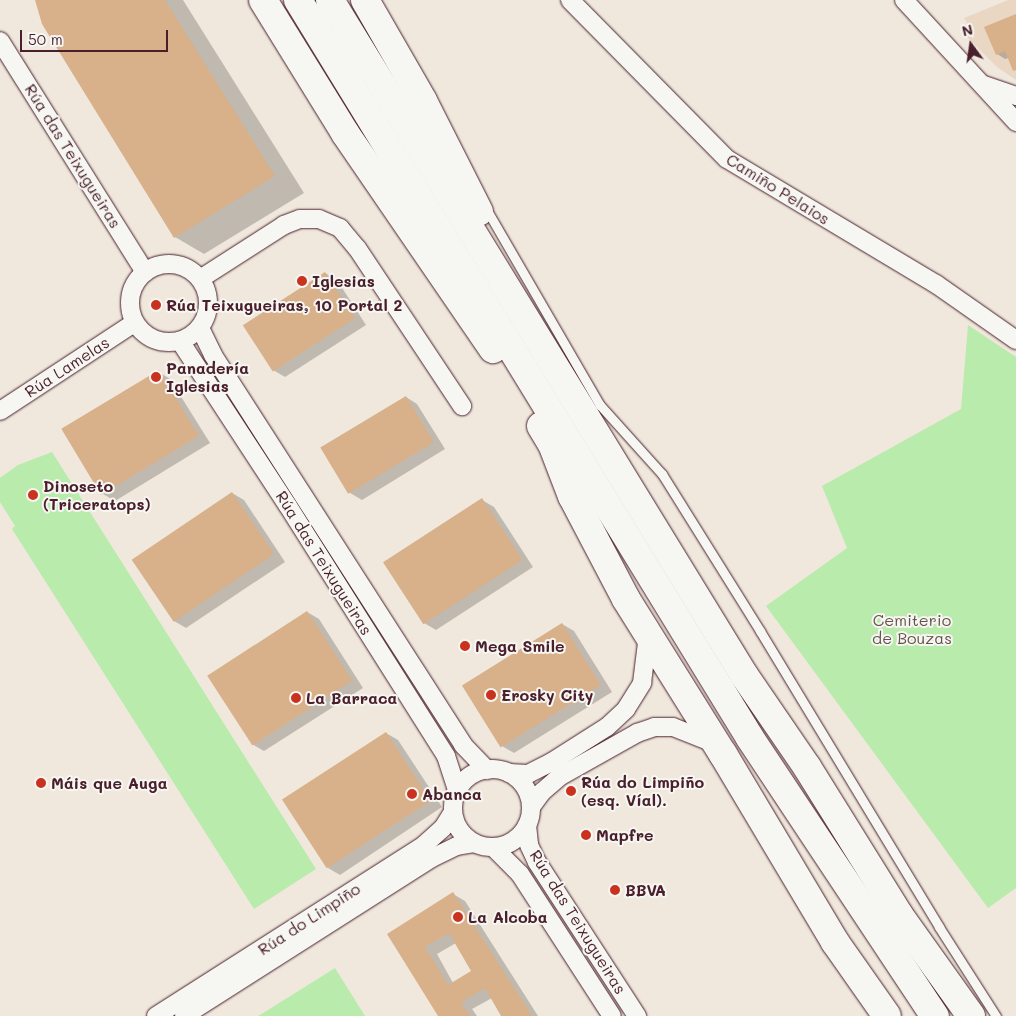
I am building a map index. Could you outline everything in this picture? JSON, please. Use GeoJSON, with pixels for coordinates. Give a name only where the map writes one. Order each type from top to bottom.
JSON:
{"type":"FeatureCollection","features":[{"type":"Feature","properties":{"kind":"highway"},"geometry":{"type":"LineString","coordinates":[[263,0],[345,133],[522,392],[552,444],[572,496],[648,635],[717,744],[835,942],[887,1016]]}},
{"type":"Feature","properties":{"kind":"highway"},"geometry":{"type":"LineString","coordinates":[[298,0],[750,738],[934,1016]]}},
{"type":"Feature","properties":{"kind":"highway"},"geometry":{"type":"LineString","coordinates":[[330,0],[744,675],[807,767],[899,915],[971,1016]]}},
{"type":"Feature","properties":{"kind":"highway"},"geometry":{"type":"LineString","coordinates":[[365,0],[423,101],[475,202],[530,325]]}},
{"type":"Feature","properties":{"kind":"highway"},"geometry":{"type":"LineString","coordinates":[[436,266],[498,324]]}},
{"type":"Feature","properties":{"kind":"highway"},"geometry":{"type":"LineString","coordinates":[[744,675],[799,777],[912,960],[953,1016]]}},
{"type":"Feature","properties":{"kind":"highway"},"geometry":{"type":"LineString","coordinates":[[750,738],[777,793],[819,866],[882,966],[917,1016]]}},
{"type":"Feature","properties":{"kind":"street","name":"Camiño Pelaios"},"geometry":{"type":"LineString","coordinates":[[570,0],[727,159],[936,284],[1016,340]]}},
{"type":"Feature","properties":{"kind":"street"},"geometry":{"type":"LineString","coordinates":[[904,0],[1016,122]]}},
{"type":"Feature","properties":{"kind":"street","name":"Rúa das Teixugueiras"},"geometry":{"type":"LineString","coordinates":[[0,41],[145,272]]}},
{"type":"Feature","properties":{"kind":"street"},"geometry":{"type":"LineString","coordinates":[[982,84],[1016,96]]}},
{"type":"Feature","properties":{"kind":"street"},"geometry":{"type":"LineString","coordinates":[[200,279],[284,225],[300,219],[320,219],[340,228],[357,248],[462,406]]}},
{"type":"Feature","properties":{"kind":"street"},"geometry":{"type":"LineString","coordinates":[[168,264],[191,270],[200,279],[206,290],[209,303],[207,316],[200,328],[191,336],[180,342],[167,343],[154,340],[143,333],[134,323],[129,301],[137,280],[145,272],[156,266],[168,264]]}},
{"type":"Feature","properties":{"kind":"street","name":"Rúa Lamelas"},"geometry":{"type":"LineString","coordinates":[[0,411],[134,323]]}},
{"type":"Feature","properties":{"kind":"street","name":"Rúa das Teixugueiras"},"geometry":{"type":"LineString","coordinates":[[200,328],[218,363],[463,745],[487,770]]}},
{"type":"Feature","properties":{"kind":"street","name":"Rúa das Teixugueiras"},"geometry":{"type":"LineString","coordinates":[[180,342],[288,506],[446,756],[457,790],[453,812]]}},
{"type":"Feature","properties":{"kind":"street"},"geometry":{"type":"LineString","coordinates":[[457,790],[465,780],[475,773],[487,770],[528,774],[550,763],[607,727],[626,709],[642,682],[648,635]]}},
{"type":"Feature","properties":{"kind":"street"},"geometry":{"type":"LineString","coordinates":[[530,807],[542,792],[559,777],[637,733],[654,728],[673,727],[717,744]]}},
{"type":"Feature","properties":{"kind":"street"},"geometry":{"type":"LineString","coordinates":[[509,773],[525,788],[530,807]]}},
{"type":"Feature","properties":{"kind":"street","name":"Rúa das Teixugueiras"},"geometry":{"type":"LineString","coordinates":[[530,807],[527,825],[529,845],[537,862],[637,1016]]}},
{"type":"Feature","properties":{"kind":"street"},"geometry":{"type":"LineString","coordinates":[[453,812],[456,825],[464,835],[474,843],[493,847]]}},
{"type":"Feature","properties":{"kind":"street","name":"Rúa do Limpiño"},"geometry":{"type":"LineString","coordinates":[[156,1016],[424,844],[443,828],[453,812]]}},
{"type":"Feature","properties":{"kind":"street","name":"Rúa das Teixugueiras"},"geometry":{"type":"LineString","coordinates":[[493,847],[507,844],[519,836],[527,825]]}},
{"type":"Feature","properties":{"kind":"street","name":"Rúa do Limpiño"},"geometry":{"type":"LineString","coordinates":[[184,1016],[432,858],[457,846],[474,843]]}},
{"type":"Feature","properties":{"kind":"street","name":"Rúa das Teixugueiras"},"geometry":{"type":"LineString","coordinates":[[493,847],[520,874],[612,1016]]}},
{"type":"Feature","properties":{"kind":"lane"},"geometry":{"type":"LineString","coordinates":[[423,101],[600,405],[662,474],[760,631],[939,928],[996,1016]]}},
{"type":"Feature","properties":{"kind":"shaded area"},"geometry":{"type":"Polygon","coordinates":[[[1008,0],[1016,0],[1016,80],[997,67],[964,34],[972,31],[964,18],[1008,0]]]}},
{"type":"Feature","properties":{"kind":"green space","name":"Cemiterio de Bouzas"},"geometry":{"type":"Polygon","coordinates":[[[968,325],[1016,357],[1016,888],[988,908],[766,606],[847,548],[822,486],[961,409],[968,325]]]}},
{"type":"Feature","properties":{"kind":"green space"},"geometry":{"type":"Polygon","coordinates":[[[52,452],[316,869],[254,909],[12,529],[15,526],[0,502],[0,478],[18,465],[52,452]]]}},
{"type":"Feature","properties":{"kind":"green space"},"geometry":{"type":"Polygon","coordinates":[[[335,968],[365,1016],[258,1016],[268,1010],[335,968]]]}},
{"type":"Feature","properties":{"kind":"building"},"geometry":{"type":"Polygon","coordinates":[[[35,0],[165,0],[275,176],[174,238],[42,24],[35,0]]]}},
{"type":"Feature","properties":{"kind":"building"},"geometry":{"type":"Polygon","coordinates":[[[1016,14],[1016,70],[1013,71],[1005,51],[996,55],[984,27],[1016,14]]]}},
{"type":"Feature","properties":{"kind":"building"},"geometry":{"type":"Polygon","coordinates":[[[325,272],[355,318],[273,372],[243,325],[325,272]]]}},
{"type":"Feature","properties":{"kind":"building"},"geometry":{"type":"Polygon","coordinates":[[[159,370],[199,436],[101,495],[61,429],[159,370]]]}},
{"type":"Feature","properties":{"kind":"building"},"geometry":{"type":"Polygon","coordinates":[[[406,396],[434,442],[348,494],[320,448],[406,396]]]}},
{"type":"Feature","properties":{"kind":"building"},"geometry":{"type":"Polygon","coordinates":[[[232,492],[274,554],[174,622],[132,560],[232,492]]]}},
{"type":"Feature","properties":{"kind":"building"},"geometry":{"type":"Polygon","coordinates":[[[482,498],[522,560],[423,624],[383,562],[482,498]]]}},
{"type":"Feature","properties":{"kind":"building"},"geometry":{"type":"Polygon","coordinates":[[[307,611],[352,681],[252,745],[207,676],[307,611]]]}},
{"type":"Feature","properties":{"kind":"building"},"geometry":{"type":"Polygon","coordinates":[[[562,623],[601,685],[501,747],[462,686],[562,623]]]}},
{"type":"Feature","properties":{"kind":"building"},"geometry":{"type":"Polygon","coordinates":[[[386,732],[431,801],[327,868],[282,800],[386,732]]]}},
{"type":"Feature","properties":{"kind":"building"},"geometry":{"type":"Polygon","coordinates":[[[453,892],[532,1016],[501,1016],[485,988],[461,1002],[470,1016],[438,1016],[387,934],[453,892]],[[449,933],[425,947],[448,985],[471,971],[449,933]]]}},
{"type":"Feature","properties":{"kind":"place","name":"Iglesias"},"geometry":{"type":"Point","coordinates":[302,281]}},
{"type":"Feature","properties":{"kind":"place","name":"Rúa Teixugueiras, 10 Portal 2"},"geometry":{"type":"Point","coordinates":[156,305]}},
{"type":"Feature","properties":{"kind":"place","name":"Panadería Iglesias"},"geometry":{"type":"Point","coordinates":[156,377]}},
{"type":"Feature","properties":{"kind":"place","name":"Dinoseto (Triceratops)"},"geometry":{"type":"Point","coordinates":[33,495]}},
{"type":"Feature","properties":{"kind":"place","name":"Mega Smile"},"geometry":{"type":"Point","coordinates":[465,646]}},
{"type":"Feature","properties":{"kind":"place","name":"Erosky City"},"geometry":{"type":"Point","coordinates":[491,695]}},
{"type":"Feature","properties":{"kind":"place","name":"La Barraca"},"geometry":{"type":"Point","coordinates":[296,698]}},
{"type":"Feature","properties":{"kind":"place","name":"Máis que Auga"},"geometry":{"type":"Point","coordinates":[41,783]}},
{"type":"Feature","properties":{"kind":"place","name":"Rúa do Limpiño (esq. Víal)."},"geometry":{"type":"Point","coordinates":[571,791]}},
{"type":"Feature","properties":{"kind":"place","name":"Abanca"},"geometry":{"type":"Point","coordinates":[412,794]}},
{"type":"Feature","properties":{"kind":"place","name":"Mapfre"},"geometry":{"type":"Point","coordinates":[586,835]}},
{"type":"Feature","properties":{"kind":"place","name":"BBVA"},"geometry":{"type":"Point","coordinates":[615,890]}},
{"type":"Feature","properties":{"kind":"place","name":"La Alcoba"},"geometry":{"type":"Point","coordinates":[458,917]}}]}
